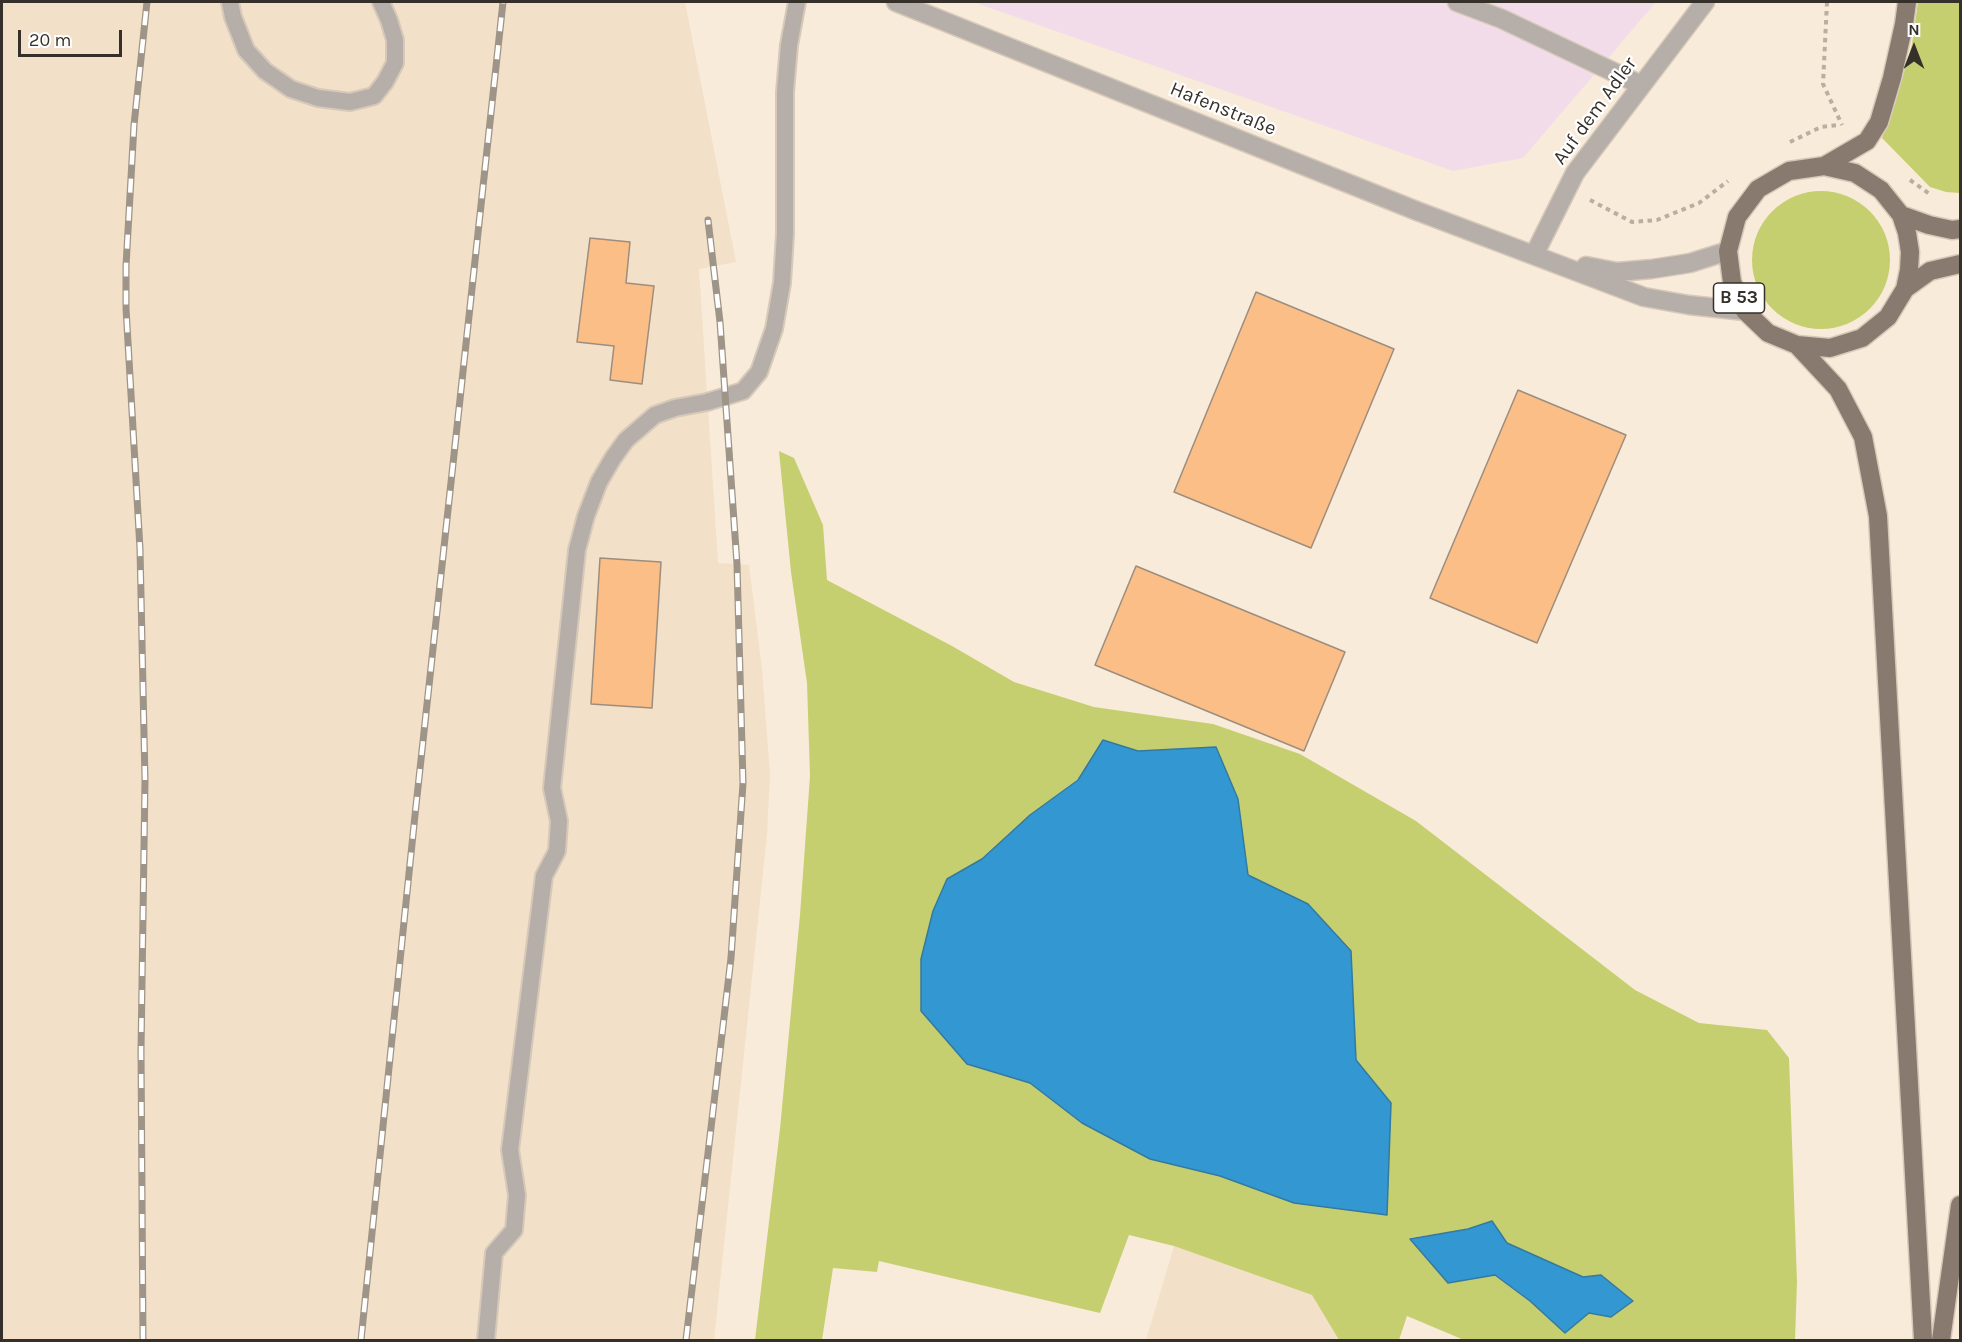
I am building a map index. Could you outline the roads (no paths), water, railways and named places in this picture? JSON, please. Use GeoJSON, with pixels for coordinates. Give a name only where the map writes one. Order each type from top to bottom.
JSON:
{"type":"FeatureCollection","features":[{"type":"Feature","properties":{"kind":"main road","name":"B 53"},"geometry":{"type":"LineString","coordinates":[[1824,166],[1867,141],[1879,122],[1894,68],[1907,2]]}},
{"type":"Feature","properties":{"kind":"main road","name":"B 53"},"geometry":{"type":"LineString","coordinates":[[1824,166],[1855,173],[1881,190],[1900,215],[1907,233],[1910,252],[1910,270],[1905,289],[1888,317],[1862,338],[1830,348],[1797,345],[1768,333],[1745,310],[1732,282],[1728,250],[1737,217],[1758,189],[1789,171],[1824,166]]}},
{"type":"Feature","properties":{"kind":"main road"},"geometry":{"type":"LineString","coordinates":[[1900,215],[1929,225],[1952,230],[1960,229]]}},
{"type":"Feature","properties":{"kind":"main road","name":"B 53"},"geometry":{"type":"LineString","coordinates":[[1905,289],[1930,271],[1960,264]]}},
{"type":"Feature","properties":{"kind":"main road"},"geometry":{"type":"LineString","coordinates":[[1797,345],[1838,388],[1863,437],[1878,516],[1923,1341]]}},
{"type":"Feature","properties":{"kind":"main road"},"geometry":{"type":"LineString","coordinates":[[1941,1341],[1960,1205]]}},
{"type":"Feature","properties":{"kind":"street","name":"Hafenstraße"},"geometry":{"type":"LineString","coordinates":[[896,2],[1406,206],[1644,297],[1689,305],[1745,310]]}},
{"type":"Feature","properties":{"kind":"street"},"geometry":{"type":"LineString","coordinates":[[1457,2],[1502,20],[1641,85]]}},
{"type":"Feature","properties":{"kind":"street","name":"Auf dem Adler"},"geometry":{"type":"LineString","coordinates":[[1534,255],[1575,172],[1705,2]]}},
{"type":"Feature","properties":{"kind":"street","name":"Hafenstraße"},"geometry":{"type":"LineString","coordinates":[[1534,255],[1617,272],[1690,263],[1728,250]]}},
{"type":"Feature","properties":{"kind":"lane"},"geometry":{"type":"LineString","coordinates":[[230,2],[233,17],[246,50],[265,72],[291,89],[318,98],[350,102],[374,96],[395,63],[395,40],[381,2]]}},
{"type":"Feature","properties":{"kind":"lane"},"geometry":{"type":"LineString","coordinates":[[486,1341],[494,1253],[514,1230],[517,1195],[510,1150],[544,876],[557,851],[559,821],[552,788],[577,550],[586,516],[599,482],[626,440],[655,415],[743,391],[759,372],[774,329],[782,283],[785,234],[785,92],[789,45],[797,2]]}},
{"type":"Feature","properties":{"kind":"water"},"geometry":{"type":"Polygon","coordinates":[[[1103,740],[1138,751],[1216,747],[1238,799],[1248,875],[1308,904],[1351,951],[1356,1060],[1391,1103],[1387,1215],[1294,1203],[1220,1176],[1150,1159],[1082,1123],[1030,1083],[967,1064],[921,1011],[921,959],[933,911],[947,879],[982,859],[1030,815],[1078,780],[1103,740]]]}},
{"type":"Feature","properties":{"kind":"water"},"geometry":{"type":"Polygon","coordinates":[[[1492,1221],[1507,1243],[1583,1277],[1601,1275],[1633,1301],[1611,1317],[1589,1313],[1565,1333],[1530,1301],[1495,1275],[1448,1283],[1410,1239],[1468,1229],[1492,1221]]]}},
{"type":"Feature","properties":{"kind":"railway"},"geometry":{"type":"LineString","coordinates":[[143,1340],[141,1051],[145,780],[140,549],[126,308],[126,266],[134,125],[147,2]]}},
{"type":"Feature","properties":{"kind":"railway"},"geometry":{"type":"LineString","coordinates":[[361,1340],[503,2]]}},
{"type":"Feature","properties":{"kind":"railway"},"geometry":{"type":"LineString","coordinates":[[686,1340],[731,958],[743,783],[737,564],[720,322],[708,220]]}}]}
